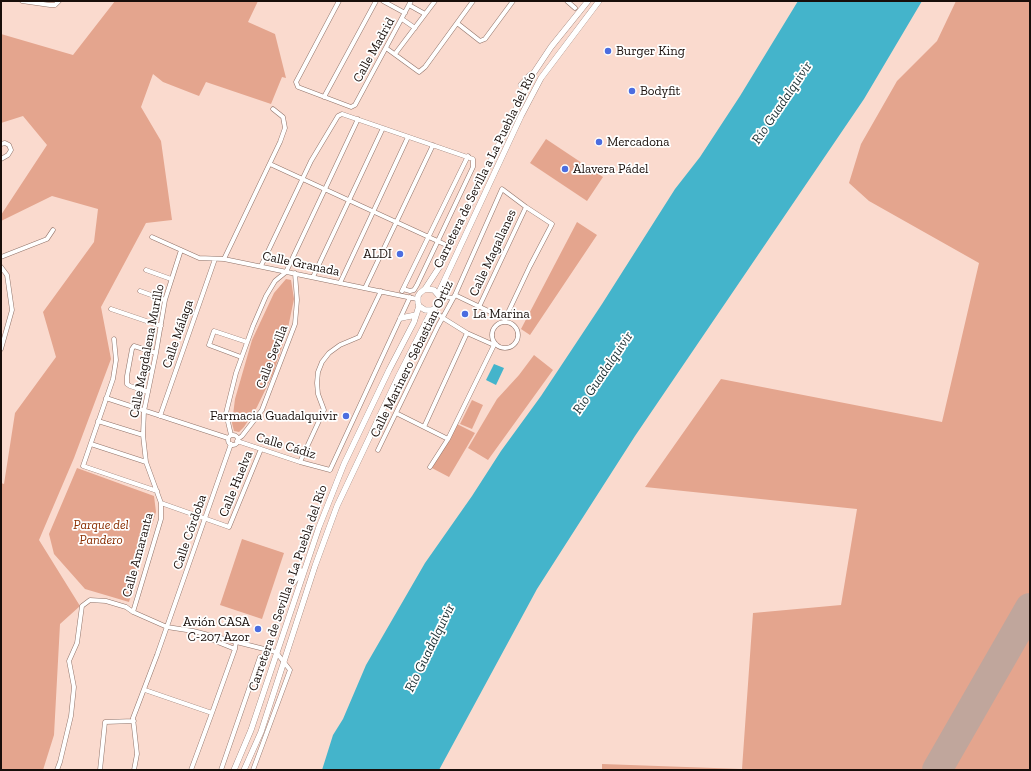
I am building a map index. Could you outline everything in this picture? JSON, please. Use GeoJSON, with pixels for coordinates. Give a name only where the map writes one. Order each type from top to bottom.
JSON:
{"type":"FeatureCollection","features":[{"type":"Feature","properties":{"kind":"main road"},"geometry":{"type":"LineString","coordinates":[[425,289],[434,290],[439,295],[440,301],[438,306],[432,310],[425,310],[419,306],[417,299],[420,292],[425,289],[440,266],[533,74],[551,47],[588,1]]}},
{"type":"Feature","properties":{"kind":"main road","name":"Carretera de Sevilla a La Puebla del Río"},"geometry":{"type":"LineString","coordinates":[[439,295],[511,136],[541,78],[599,1]]}},
{"type":"Feature","properties":{"kind":"main road"},"geometry":{"type":"LineString","coordinates":[[522,85],[541,63]]}},
{"type":"Feature","properties":{"kind":"main road","name":"Carretera de Sevilla a La Puebla del Río"},"geometry":{"type":"LineString","coordinates":[[234,770],[251,730],[305,566],[344,464],[419,306]]}},
{"type":"Feature","properties":{"kind":"main road","name":"Carretera de Sevilla a La Puebla del Río"},"geometry":{"type":"LineString","coordinates":[[244,770],[261,732],[315,566],[337,506],[399,375],[432,310]]}},
{"type":"Feature","properties":{"kind":"main road"},"geometry":{"type":"LineString","coordinates":[[401,318],[416,315]]}},
{"type":"Feature","properties":{"kind":"main road"},"geometry":{"type":"LineString","coordinates":[[293,583],[305,566]]}},
{"type":"Feature","properties":{"kind":"street"},"geometry":{"type":"LineString","coordinates":[[22,1],[30,3],[42,2],[55,5],[59,1]]}},
{"type":"Feature","properties":{"kind":"street"},"geometry":{"type":"LineString","coordinates":[[339,1],[296,82],[298,87],[324,97],[376,1]]}},
{"type":"Feature","properties":{"kind":"street"},"geometry":{"type":"LineString","coordinates":[[383,1],[405,13]]}},
{"type":"Feature","properties":{"kind":"street"},"geometry":{"type":"LineString","coordinates":[[395,54],[435,1]]}},
{"type":"Feature","properties":{"kind":"street"},"geometry":{"type":"LineString","coordinates":[[386,48],[419,72],[425,68],[473,1]]}},
{"type":"Feature","properties":{"kind":"street"},"geometry":{"type":"LineString","coordinates":[[457,23],[480,41],[485,39],[513,1]]}},
{"type":"Feature","properties":{"kind":"street"},"geometry":{"type":"LineString","coordinates":[[567,1],[575,8]]}},
{"type":"Feature","properties":{"kind":"street"},"geometry":{"type":"LineString","coordinates":[[410,3],[425,14]]}},
{"type":"Feature","properties":{"kind":"street","name":"Calle Madrid"},"geometry":{"type":"LineString","coordinates":[[324,97],[351,107],[355,105],[410,3]]}},
{"type":"Feature","properties":{"kind":"street"},"geometry":{"type":"LineString","coordinates":[[402,19],[415,28]]}},
{"type":"Feature","properties":{"kind":"street"},"geometry":{"type":"LineString","coordinates":[[224,259],[270,164],[285,128],[283,117],[273,109]]}},
{"type":"Feature","properties":{"kind":"street"},"geometry":{"type":"LineString","coordinates":[[261,266],[302,179],[338,116],[342,114],[468,156],[473,159],[473,167],[414,290],[403,290]]}},
{"type":"Feature","properties":{"kind":"street"},"geometry":{"type":"LineString","coordinates":[[106,398],[229,437],[234,435],[237,440],[234,444],[231,444],[228,441],[229,437],[226,413],[236,373],[247,342],[266,296],[275,281],[286,272],[358,119]]}},
{"type":"Feature","properties":{"kind":"street"},"geometry":{"type":"LineString","coordinates":[[313,277],[382,128]]}},
{"type":"Feature","properties":{"kind":"street"},"geometry":{"type":"LineString","coordinates":[[340,283],[408,137]]}},
{"type":"Feature","properties":{"kind":"street"},"geometry":{"type":"LineString","coordinates":[[1,144],[5,143],[9,145],[11,150],[8,155],[1,159]]}},
{"type":"Feature","properties":{"kind":"street"},"geometry":{"type":"LineString","coordinates":[[365,288],[433,145]]}},
{"type":"Feature","properties":{"kind":"street"},"geometry":{"type":"LineString","coordinates":[[400,295],[468,156]]}},
{"type":"Feature","properties":{"kind":"street"},"geometry":{"type":"LineString","coordinates":[[270,164],[428,238],[444,244]]}},
{"type":"Feature","properties":{"kind":"street","name":"Calle Marinero Sebastian Ortiz"},"geometry":{"type":"LineString","coordinates":[[378,450],[454,296],[502,189],[526,207]]}},
{"type":"Feature","properties":{"kind":"street"},"geometry":{"type":"LineString","coordinates":[[430,467],[448,439],[495,344],[493,332],[497,325],[505,321],[530,266],[552,224],[526,207]]}},
{"type":"Feature","properties":{"kind":"street","name":"Calle Magallanes"},"geometry":{"type":"LineString","coordinates":[[479,307],[526,207]]}},
{"type":"Feature","properties":{"kind":"street"},"geometry":{"type":"LineString","coordinates":[[1,258],[48,239],[52,230]]}},
{"type":"Feature","properties":{"kind":"street","name":"Calle Granada"},"geometry":{"type":"LineString","coordinates":[[152,237],[199,258],[224,259],[417,299]]}},
{"type":"Feature","properties":{"kind":"street","name":"Calle Magdalena Murillo"},"geometry":{"type":"LineString","coordinates":[[161,503],[146,462],[143,435],[144,411],[165,300],[181,250]]}},
{"type":"Feature","properties":{"kind":"street","name":"Calle Málaga"},"geometry":{"type":"LineString","coordinates":[[160,416],[215,259]]}},
{"type":"Feature","properties":{"kind":"street"},"geometry":{"type":"LineString","coordinates":[[1,268],[7,275],[12,310],[1,349]]}},
{"type":"Feature","properties":{"kind":"street"},"geometry":{"type":"LineString","coordinates":[[146,270],[171,279]]}},
{"type":"Feature","properties":{"kind":"street","name":"Calle Sevilla"},"geometry":{"type":"LineString","coordinates":[[237,440],[242,436],[262,410],[295,324],[297,300],[295,274]]}},
{"type":"Feature","properties":{"kind":"street"},"geometry":{"type":"LineString","coordinates":[[140,291],[165,300]]}},
{"type":"Feature","properties":{"kind":"street"},"geometry":{"type":"LineString","coordinates":[[300,462],[324,410],[318,394],[317,383],[318,372],[322,362],[329,353],[340,345],[359,337],[380,291]]}},
{"type":"Feature","properties":{"kind":"street"},"geometry":{"type":"LineString","coordinates":[[432,310],[467,333],[499,346],[507,347],[514,344],[517,340],[517,329],[512,324],[454,296],[439,295]]}},
{"type":"Feature","properties":{"kind":"street"},"geometry":{"type":"LineString","coordinates":[[401,318],[410,297]]}},
{"type":"Feature","properties":{"kind":"street"},"geometry":{"type":"LineString","coordinates":[[111,309],[161,326]]}},
{"type":"Feature","properties":{"kind":"street","name":"Calle Cádiz"},"geometry":{"type":"LineString","coordinates":[[237,440],[300,462],[330,470],[401,318]]}},
{"type":"Feature","properties":{"kind":"street"},"geometry":{"type":"LineString","coordinates":[[242,357],[209,345],[214,331],[247,342]]}},
{"type":"Feature","properties":{"kind":"street"},"geometry":{"type":"LineString","coordinates":[[424,427],[467,333]]}},
{"type":"Feature","properties":{"kind":"street"},"geometry":{"type":"LineString","coordinates":[[114,339],[116,360],[113,379],[98,420],[84,466],[157,491]]}},
{"type":"Feature","properties":{"kind":"street"},"geometry":{"type":"LineString","coordinates":[[148,392],[127,384],[132,349],[134,346],[156,353]]}},
{"type":"Feature","properties":{"kind":"street"},"geometry":{"type":"LineString","coordinates":[[396,413],[448,439]]}},
{"type":"Feature","properties":{"kind":"street"},"geometry":{"type":"LineString","coordinates":[[98,420],[143,435]]}},
{"type":"Feature","properties":{"kind":"street"},"geometry":{"type":"LineString","coordinates":[[90,444],[146,462]]}},
{"type":"Feature","properties":{"kind":"street","name":"Calle Córdoba"},"geometry":{"type":"LineString","coordinates":[[134,721],[133,718],[145,690],[231,444]]}},
{"type":"Feature","properties":{"kind":"street","name":"Calle Huelva"},"geometry":{"type":"LineString","coordinates":[[205,519],[229,527],[261,449]]}},
{"type":"Feature","properties":{"kind":"street"},"geometry":{"type":"LineString","coordinates":[[161,503],[205,519]]}},
{"type":"Feature","properties":{"kind":"street","name":"Calle Amaranta"},"geometry":{"type":"LineString","coordinates":[[133,612],[161,518],[161,503]]}},
{"type":"Feature","properties":{"kind":"street"},"geometry":{"type":"LineString","coordinates":[[57,770],[71,716],[74,687],[69,661],[77,644],[82,606],[90,600],[106,601],[126,607],[133,612],[167,627],[211,635],[276,652],[290,670],[253,770]]}},
{"type":"Feature","properties":{"kind":"street"},"geometry":{"type":"LineString","coordinates":[[211,635],[210,639],[235,649]]}},
{"type":"Feature","properties":{"kind":"street"},"geometry":{"type":"LineString","coordinates":[[191,770],[235,649],[236,641]]}},
{"type":"Feature","properties":{"kind":"street"},"geometry":{"type":"LineString","coordinates":[[221,770],[260,657]]}},
{"type":"Feature","properties":{"kind":"street"},"geometry":{"type":"LineString","coordinates":[[145,690],[212,713]]}},
{"type":"Feature","properties":{"kind":"street"},"geometry":{"type":"LineString","coordinates":[[100,770],[105,722],[134,721],[137,754],[134,770]]}},
{"type":"Feature","properties":{"kind":"green space"},"geometry":{"type":"Polygon","coordinates":[[[115,1],[258,1],[248,22],[275,34],[286,78],[282,77],[271,104],[206,82],[199,96],[163,82],[153,74],[141,107],[161,141],[172,220],[146,223],[101,307],[111,359],[74,458],[39,540],[80,606],[60,624],[54,735],[43,770],[1,770],[1,483],[4,484],[15,413],[56,357],[43,312],[94,242],[98,209],[52,196],[1,221],[1,215],[47,145],[23,116],[1,123],[1,34],[73,55],[115,1]]]}},
{"type":"Feature","properties":{"kind":"green space"},"geometry":{"type":"Polygon","coordinates":[[[956,1],[1030,1],[1030,770],[602,770],[602,764],[742,769],[753,613],[841,605],[857,509],[645,487],[721,379],[942,422],[979,263],[869,201],[849,183],[861,144],[897,81],[937,41],[956,1]]]}},
{"type":"Feature","properties":{"kind":"green space","name":"Alavera Pádel"},"geometry":{"type":"Polygon","coordinates":[[[546,139],[603,177],[587,201],[530,163],[546,139]]]}},
{"type":"Feature","properties":{"kind":"green space"},"geometry":{"type":"Polygon","coordinates":[[[577,222],[597,235],[530,335],[521,329],[577,222]]]}},
{"type":"Feature","properties":{"kind":"green space"},"geometry":{"type":"Polygon","coordinates":[[[286,279],[291,280],[294,299],[288,328],[273,374],[257,407],[244,427],[239,432],[234,431],[232,423],[235,399],[252,340],[274,293],[286,279]]]}},
{"type":"Feature","properties":{"kind":"green space"},"geometry":{"type":"Polygon","coordinates":[[[534,355],[553,370],[488,460],[468,448],[497,399],[519,375],[534,355]]]}},
{"type":"Feature","properties":{"kind":"green space"},"geometry":{"type":"Polygon","coordinates":[[[472,400],[483,405],[472,429],[460,424],[472,400]]]}},
{"type":"Feature","properties":{"kind":"green space"},"geometry":{"type":"Polygon","coordinates":[[[457,424],[475,433],[449,477],[430,467],[457,424]]]}},
{"type":"Feature","properties":{"kind":"green space","name":"Parque del Pandero"},"geometry":{"type":"Polygon","coordinates":[[[77,468],[154,496],[156,512],[129,602],[85,589],[54,554],[49,534],[77,468]]]}},
{"type":"Feature","properties":{"kind":"green space"},"geometry":{"type":"Polygon","coordinates":[[[242,539],[284,553],[262,619],[220,605],[242,539]]]}},
{"type":"Feature","properties":{"kind":"water","name":"Río Guadalquivir"},"geometry":{"type":"Polygon","coordinates":[[[798,1],[922,1],[864,99],[635,436],[537,589],[439,770],[322,770],[333,735],[343,719],[366,665],[425,563],[472,496],[501,451],[541,396],[602,304],[675,189],[700,157],[740,96],[798,1]]]}},
{"type":"Feature","properties":{"kind":"water"},"geometry":{"type":"Polygon","coordinates":[[[494,364],[504,368],[496,385],[486,380],[494,364]]]}},
{"type":"Feature","properties":{"kind":"runway"},"geometry":{"type":"LineString","coordinates":[[937,770],[1030,608]]}},
{"type":"Feature","properties":{"kind":"place","name":"Burger King"},"geometry":{"type":"Point","coordinates":[608,51]}},
{"type":"Feature","properties":{"kind":"place","name":"Bodyfit"},"geometry":{"type":"Point","coordinates":[632,91]}},
{"type":"Feature","properties":{"kind":"place","name":"Mercadona"},"geometry":{"type":"Point","coordinates":[599,142]}},
{"type":"Feature","properties":{"kind":"place","name":"Alavera Pádel"},"geometry":{"type":"Point","coordinates":[565,169]}},
{"type":"Feature","properties":{"kind":"place","name":"ALDI"},"geometry":{"type":"Point","coordinates":[400,254]}},
{"type":"Feature","properties":{"kind":"place","name":"La Marina"},"geometry":{"type":"Point","coordinates":[465,314]}},
{"type":"Feature","properties":{"kind":"place","name":"Farmacia Guadalquivir"},"geometry":{"type":"Point","coordinates":[346,416]}},
{"type":"Feature","properties":{"kind":"place","name":"Avión CASA C-207 Azor"},"geometry":{"type":"Point","coordinates":[258,629]}}]}
